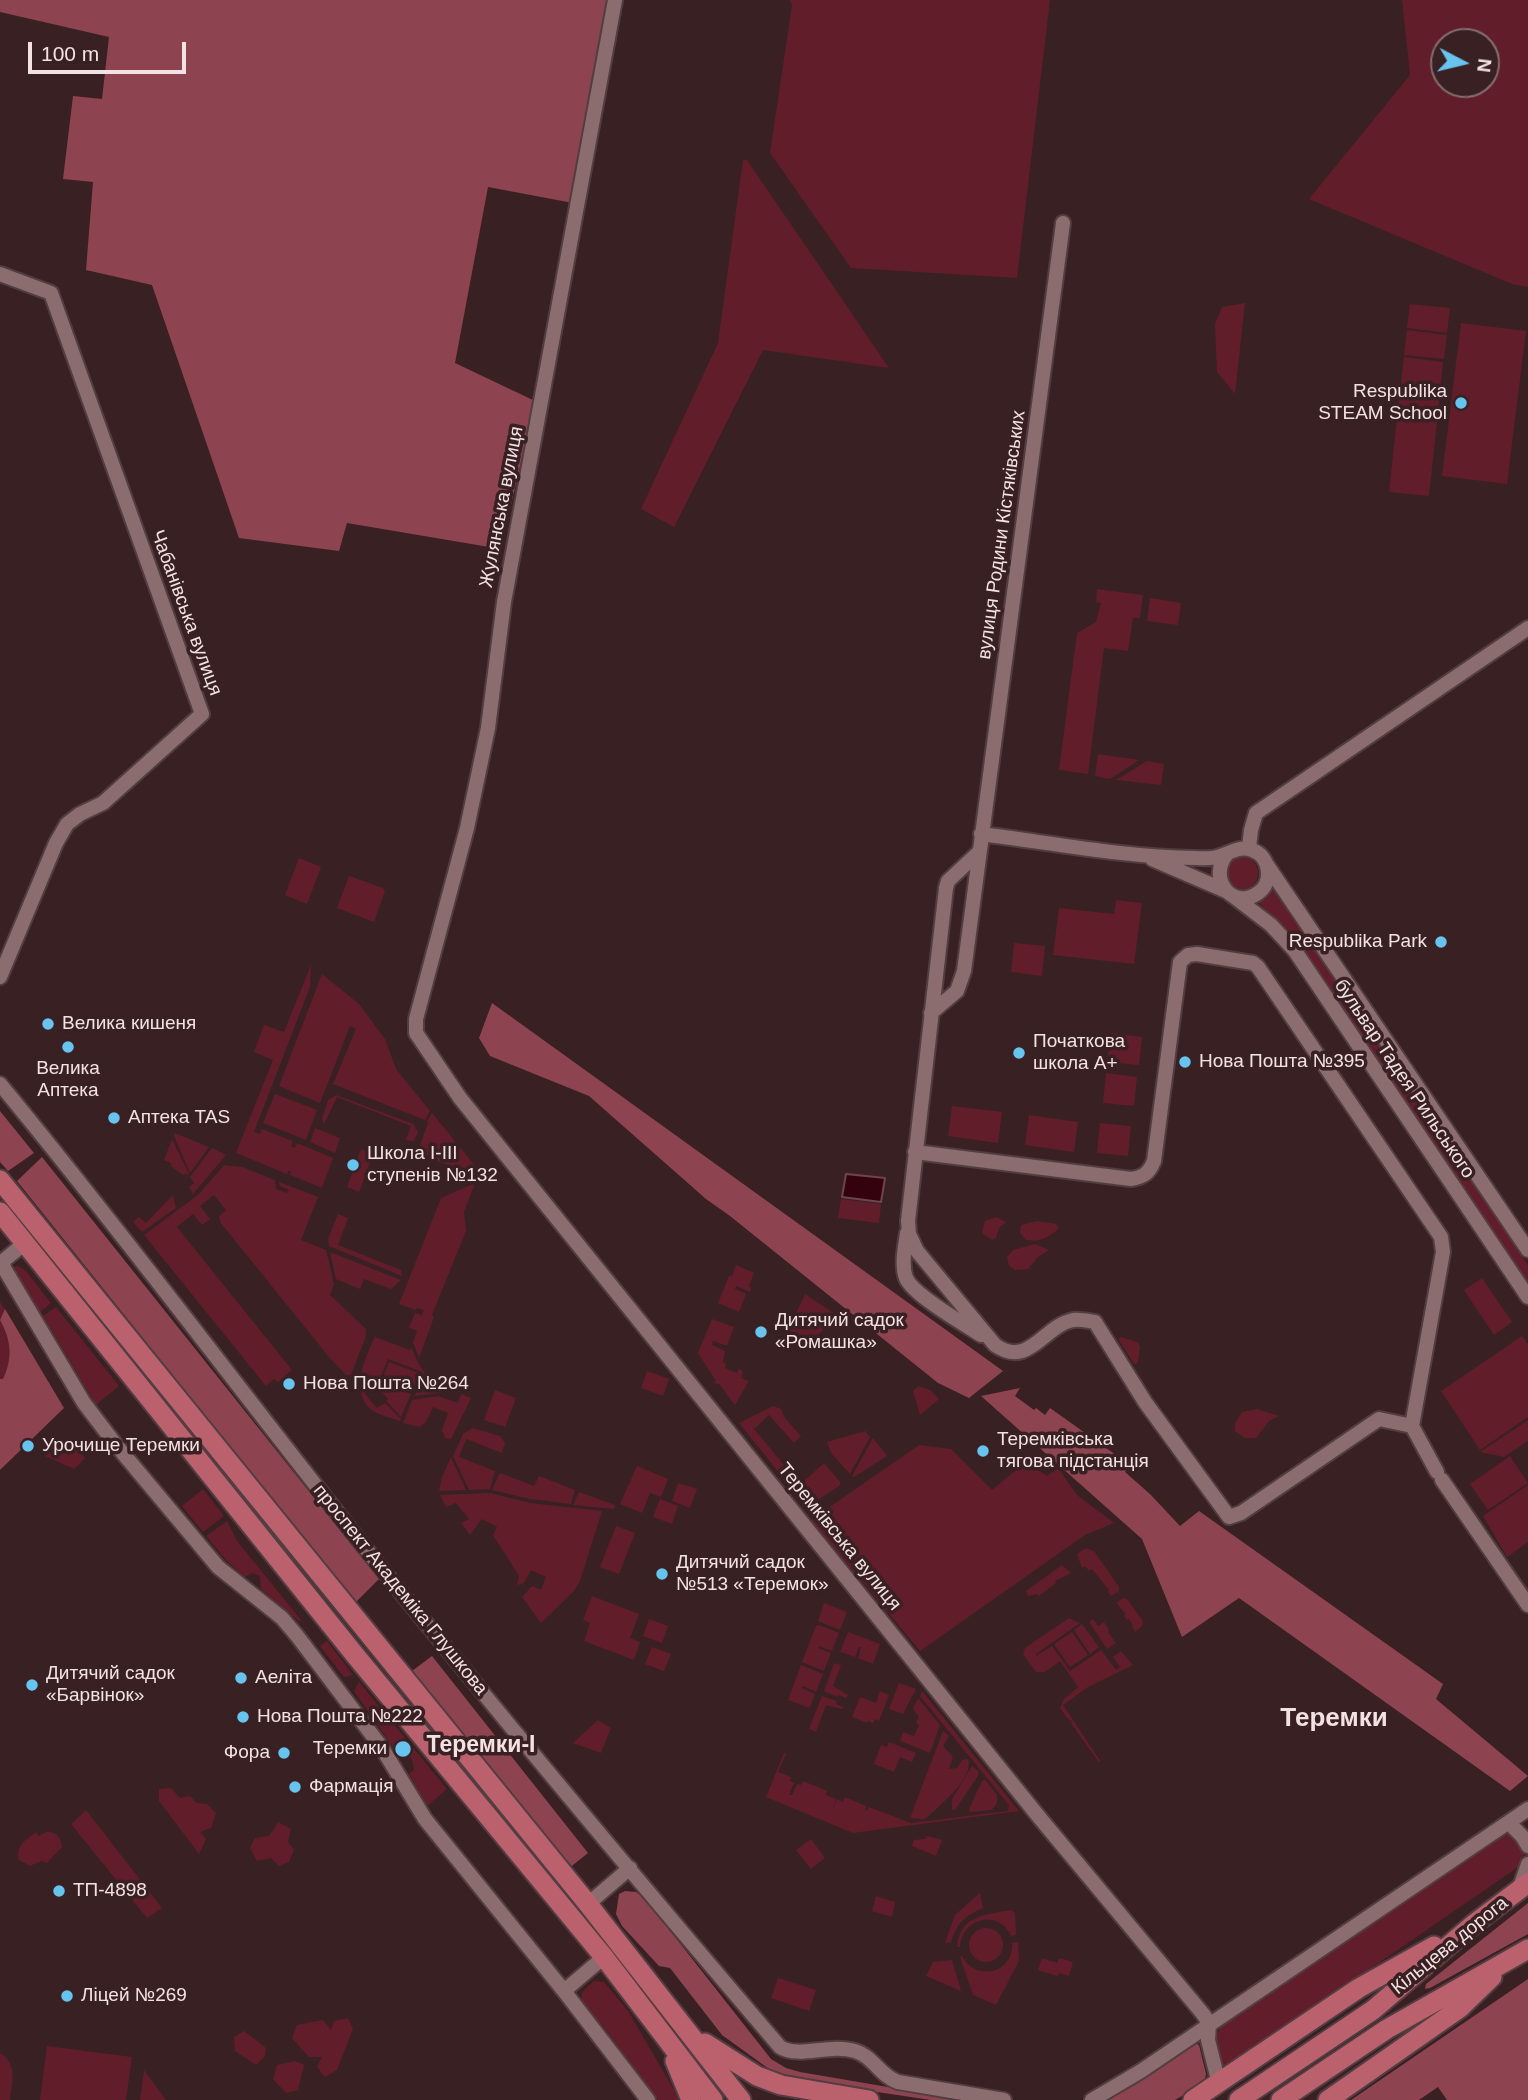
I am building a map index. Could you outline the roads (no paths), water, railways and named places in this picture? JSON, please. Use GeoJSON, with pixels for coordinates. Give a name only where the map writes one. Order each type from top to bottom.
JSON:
{"type":"FeatureCollection","features":[{"type":"Feature","properties":{"kind":"highway"},"geometry":{"type":"LineString","coordinates":[[0,1180],[587,1904],[741,2100]]}},
{"type":"Feature","properties":{"kind":"highway"},"geometry":{"type":"LineString","coordinates":[[0,1212],[355,1655],[604,1957],[713,2100]]}},
{"type":"Feature","properties":{"kind":"highway","name":"Кільцева дорога"},"geometry":{"type":"LineString","coordinates":[[1239,2100],[1373,2010],[1475,1923],[1524,1886]]}},
{"type":"Feature","properties":{"kind":"highway"},"geometry":{"type":"LineString","coordinates":[[1193,2100],[1359,1988],[1475,1923]]}},
{"type":"Feature","properties":{"kind":"highway"},"geometry":{"type":"LineString","coordinates":[[1328,2100],[1460,2008],[1521,1953]]}},
{"type":"Feature","properties":{"kind":"highway","name":"Кільцева дорога"},"geometry":{"type":"LineString","coordinates":[[1281,2100],[1387,2029],[1521,1953]]}},
{"type":"Feature","properties":{"kind":"highway"},"geometry":{"type":"LineString","coordinates":[[684,2028],[731,2062],[769,2081],[869,2100]]}},
{"type":"Feature","properties":{"kind":"highway"},"geometry":{"type":"LineString","coordinates":[[664,2034],[691,2100]]}},
{"type":"Feature","properties":{"kind":"street","name":"Жулянська вулиця"},"geometry":{"type":"LineString","coordinates":[[416,1019],[467,828],[488,728],[504,602],[615,0]]}},
{"type":"Feature","properties":{"kind":"street","name":"вулиця Родини Кістяківських"},"geometry":{"type":"LineString","coordinates":[[960,984],[964,971],[1063,223]]}},
{"type":"Feature","properties":{"kind":"street","name":"Чабанівська вулиця"},"geometry":{"type":"LineString","coordinates":[[0,274],[51,293],[202,714],[103,803],[67,824],[56,843],[0,977]]}},
{"type":"Feature","properties":{"kind":"street"},"geometry":{"type":"LineString","coordinates":[[1250,848],[1256,813],[1528,628]]}},
{"type":"Feature","properties":{"kind":"street","name":"бульвар Тадея Рильського"},"geometry":{"type":"LineString","coordinates":[[981,834],[1141,855],[1213,858],[1227,854]]}},
{"type":"Feature","properties":{"kind":"street"},"geometry":{"type":"LineString","coordinates":[[1250,848],[1267,864],[1267,881],[1261,891],[1250,897],[1230,894],[1219,877],[1221,861],[1233,850],[1250,848]]}},
{"type":"Feature","properties":{"kind":"street"},"geometry":{"type":"LineString","coordinates":[[979,852],[950,880],[946,888],[904,1257],[907,1280],[920,1294],[1011,1353],[1026,1350],[1072,1320],[1095,1322],[1145,1402],[1229,1517],[1241,1513],[1379,1419],[1412,1426]]}},
{"type":"Feature","properties":{"kind":"street","name":"бульвар Тадея Рильського"},"geometry":{"type":"LineString","coordinates":[[1141,855],[1230,894],[1271,925],[1295,951],[1528,1297]]}},
{"type":"Feature","properties":{"kind":"street","name":"бульвар Тадея Рильського"},"geometry":{"type":"LineString","coordinates":[[1267,864],[1528,1250]]}},
{"type":"Feature","properties":{"kind":"street"},"geometry":{"type":"LineString","coordinates":[[950,880],[961,876],[970,879],[974,886]]}},
{"type":"Feature","properties":{"kind":"street"},"geometry":{"type":"LineString","coordinates":[[939,939],[945,945],[956,947],[967,941]]}},
{"type":"Feature","properties":{"kind":"street"},"geometry":{"type":"LineString","coordinates":[[915,1152],[1131,1179],[1141,1178],[1150,1171],[1154,1161],[1180,962],[1197,954],[1256,964],[1439,1233],[1443,1252],[1412,1426],[1439,1476],[1528,1605]]}},
{"type":"Feature","properties":{"kind":"street"},"geometry":{"type":"LineString","coordinates":[[931,1013],[951,997],[960,984],[958,976],[950,970],[943,971],[934,980]]}},
{"type":"Feature","properties":{"kind":"street","name":"Теремківська вулиця"},"geometry":{"type":"LineString","coordinates":[[416,1019],[416,1033],[460,1098],[1039,1817],[1209,2023]]}},
{"type":"Feature","properties":{"kind":"street","name":"проспект Академіка Глушкова"},"geometry":{"type":"LineString","coordinates":[[0,1084],[530,1752],[780,2047],[795,2053],[829,2047],[857,2051],[866,2056],[888,2078],[898,2082],[1004,2100]]}},
{"type":"Feature","properties":{"kind":"street"},"geometry":{"type":"LineString","coordinates":[[908,1221],[909,1234],[917,1251],[995,1345]]}},
{"type":"Feature","properties":{"kind":"street"},"geometry":{"type":"LineString","coordinates":[[25,1243],[3,1261],[4,1268],[84,1403],[218,1567],[282,1618],[298,1637],[382,1748],[425,1819],[648,2100]]}},
{"type":"Feature","properties":{"kind":"street"},"geometry":{"type":"LineString","coordinates":[[1092,2100],[1141,2071],[1528,1809]]}},
{"type":"Feature","properties":{"kind":"street"},"geometry":{"type":"LineString","coordinates":[[1509,1823],[1528,1828]]}},
{"type":"Feature","properties":{"kind":"street"},"geometry":{"type":"LineString","coordinates":[[1509,1823],[1528,1846]]}},
{"type":"Feature","properties":{"kind":"street"},"geometry":{"type":"LineString","coordinates":[[1524,1886],[1528,1864]]}},
{"type":"Feature","properties":{"kind":"street"},"geometry":{"type":"LineString","coordinates":[[587,1904],[629,1868]]}},
{"type":"Feature","properties":{"kind":"street"},"geometry":{"type":"LineString","coordinates":[[564,1991],[604,1957]]}},
{"type":"Feature","properties":{"kind":"street"},"geometry":{"type":"LineString","coordinates":[[1209,2023],[1208,2040],[1219,2084]]}},
{"type":"Feature","properties":{"kind":"place","name":"Respublika STEAM School"},"geometry":{"type":"Point","coordinates":[1461,403]}},
{"type":"Feature","properties":{"kind":"place","name":"Respublika Park"},"geometry":{"type":"Point","coordinates":[1441,942]}},
{"type":"Feature","properties":{"kind":"place","name":"Велика кишеня"},"geometry":{"type":"Point","coordinates":[48,1024]}},
{"type":"Feature","properties":{"kind":"place","name":"Велика Аптека"},"geometry":{"type":"Point","coordinates":[68,1047]}},
{"type":"Feature","properties":{"kind":"place","name":"Початкова школа А+"},"geometry":{"type":"Point","coordinates":[1019,1053]}},
{"type":"Feature","properties":{"kind":"place","name":"Нова Пошта №395"},"geometry":{"type":"Point","coordinates":[1185,1062]}},
{"type":"Feature","properties":{"kind":"place","name":"Аптека TAS"},"geometry":{"type":"Point","coordinates":[114,1118]}},
{"type":"Feature","properties":{"kind":"place","name":"Школа І-ІІІ ступенів №132"},"geometry":{"type":"Point","coordinates":[353,1165]}},
{"type":"Feature","properties":{"kind":"place","name":"Дитячий садок «Ромашка»"},"geometry":{"type":"Point","coordinates":[761,1332]}},
{"type":"Feature","properties":{"kind":"place","name":"Нова Пошта №264"},"geometry":{"type":"Point","coordinates":[289,1384]}},
{"type":"Feature","properties":{"kind":"place","name":"Урочище Теремки"},"geometry":{"type":"Point","coordinates":[28,1446]}},
{"type":"Feature","properties":{"kind":"place","name":"Теремківська тягова підстанція"},"geometry":{"type":"Point","coordinates":[983,1451]}},
{"type":"Feature","properties":{"kind":"place","name":"Дитячий садок №513 «Теремок»"},"geometry":{"type":"Point","coordinates":[662,1574]}},
{"type":"Feature","properties":{"kind":"place","name":"Аеліта"},"geometry":{"type":"Point","coordinates":[241,1678]}},
{"type":"Feature","properties":{"kind":"place","name":"Дитячий садок «Барвінок»"},"geometry":{"type":"Point","coordinates":[32,1685]}},
{"type":"Feature","properties":{"kind":"place","name":"Нова Пошта №222"},"geometry":{"type":"Point","coordinates":[243,1717]}},
{"type":"Feature","properties":{"kind":"place","name":"Теремки"},"geometry":{"type":"Point","coordinates":[403,1749]}},
{"type":"Feature","properties":{"kind":"place","name":"Фора"},"geometry":{"type":"Point","coordinates":[284,1753]}},
{"type":"Feature","properties":{"kind":"place","name":"Фармація"},"geometry":{"type":"Point","coordinates":[295,1787]}},
{"type":"Feature","properties":{"kind":"place","name":"ТП-4898"},"geometry":{"type":"Point","coordinates":[59,1891]}},
{"type":"Feature","properties":{"kind":"place","name":"Ліцей №269"},"geometry":{"type":"Point","coordinates":[67,1996]}},
{"type":"Feature","properties":{"kind":"district","name":"Теремки"},"geometry":{"type":"Point","coordinates":[1334,1719]}},
{"type":"Feature","properties":{"kind":"district","name":"Теремки-І"},"geometry":{"type":"Point","coordinates":[481,1746]}}]}
